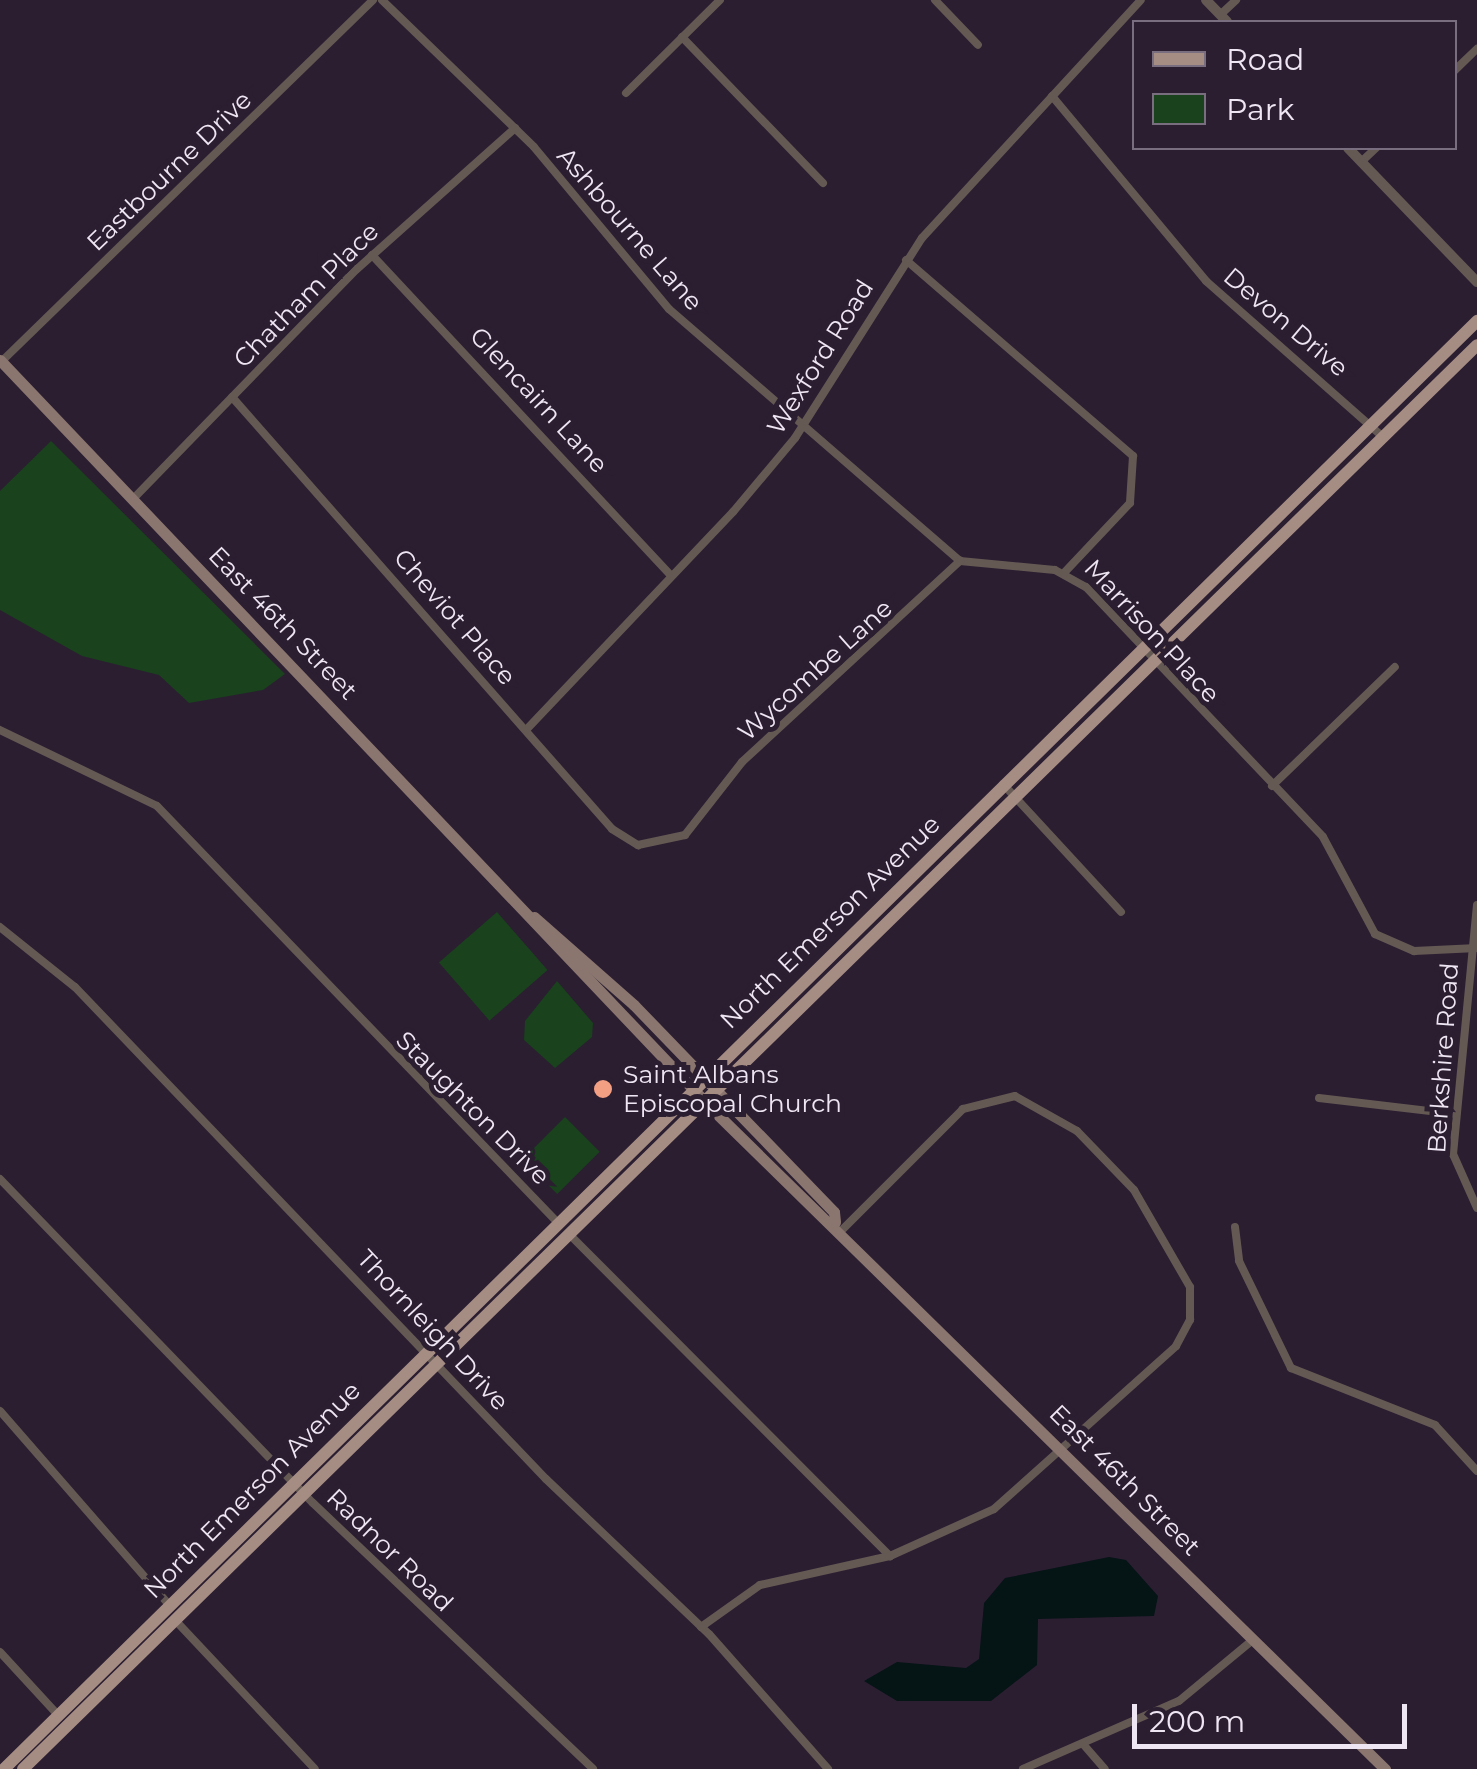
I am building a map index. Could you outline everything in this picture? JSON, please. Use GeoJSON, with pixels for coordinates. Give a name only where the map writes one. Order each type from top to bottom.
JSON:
{"type":"FeatureCollection","features":[{"type":"Feature","properties":{"kind":"main road","name":"North Emerson Avenue"},"geometry":{"type":"LineString","coordinates":[[23,1769],[169,1604],[1477,321]]}},
{"type":"Feature","properties":{"kind":"main road","name":"North Emerson Avenue"},"geometry":{"type":"LineString","coordinates":[[4,1769],[176,1622],[1477,345]]}},
{"type":"Feature","properties":{"kind":"main road","name":"East 46th Street"},"geometry":{"type":"LineString","coordinates":[[1,362],[534,916],[704,1101],[838,1226],[1385,1769]]}},
{"type":"Feature","properties":{"kind":"main road","name":"East 46th Street"},"geometry":{"type":"LineString","coordinates":[[534,916],[716,1090],[838,1226]]}},
{"type":"Feature","properties":{"kind":"street","name":"Eastbourne Drive"},"geometry":{"type":"LineString","coordinates":[[1,362],[364,4],[373,0]]}},
{"type":"Feature","properties":{"kind":"street","name":"Ashbourne Lane"},"geometry":{"type":"LineString","coordinates":[[382,0],[515,128],[669,309],[960,562]]}},
{"type":"Feature","properties":{"kind":"street"},"geometry":{"type":"LineString","coordinates":[[626,93],[720,0]]}},
{"type":"Feature","properties":{"kind":"street"},"geometry":{"type":"LineString","coordinates":[[935,0],[978,45]]}},
{"type":"Feature","properties":{"kind":"street","name":"Wexford Road"},"geometry":{"type":"LineString","coordinates":[[526,730],[671,576],[803,425],[906,260],[1141,0]]}},
{"type":"Feature","properties":{"kind":"street"},"geometry":{"type":"LineString","coordinates":[[1206,0],[1224,19],[1236,0]]}},
{"type":"Feature","properties":{"kind":"street"},"geometry":{"type":"LineString","coordinates":[[682,38],[823,183]]}},
{"type":"Feature","properties":{"kind":"street"},"geometry":{"type":"LineString","coordinates":[[1457,68],[1477,49]]}},
{"type":"Feature","properties":{"kind":"street","name":"Devon Drive"},"geometry":{"type":"LineString","coordinates":[[1052,96],[1202,278],[1382,437]]}},
{"type":"Feature","properties":{"kind":"street","name":"Chatham Place"},"geometry":{"type":"LineString","coordinates":[[134,498],[372,255],[515,128]]}},
{"type":"Feature","properties":{"kind":"street"},"geometry":{"type":"LineString","coordinates":[[1350,150],[1477,282]]}},
{"type":"Feature","properties":{"kind":"street"},"geometry":{"type":"LineString","coordinates":[[1361,162],[1374,150]]}},
{"type":"Feature","properties":{"kind":"street","name":"Glencairn Lane"},"geometry":{"type":"LineString","coordinates":[[372,255],[671,576]]}},
{"type":"Feature","properties":{"kind":"street","name":"Marrison Place"},"geometry":{"type":"LineString","coordinates":[[906,260],[1133,456],[1130,503],[1064,573],[1142,649],[1331,848],[1376,934],[1414,951],[1474,948]]}},
{"type":"Feature","properties":{"kind":"street","name":"Cheviot Place"},"geometry":{"type":"LineString","coordinates":[[232,397],[616,832],[656,846]]}},
{"type":"Feature","properties":{"kind":"street"},"geometry":{"type":"LineString","coordinates":[[960,562],[1064,573]]}},
{"type":"Feature","properties":{"kind":"street","name":"Wycombe Lane"},"geometry":{"type":"LineString","coordinates":[[656,846],[688,832],[756,748],[960,562]]}},
{"type":"Feature","properties":{"kind":"street"},"geometry":{"type":"LineString","coordinates":[[1272,786],[1396,667]]}},
{"type":"Feature","properties":{"kind":"street","name":"Staughton Drive"},"geometry":{"type":"LineString","coordinates":[[0,730],[157,806],[556,1222],[890,1556]]}},
{"type":"Feature","properties":{"kind":"street"},"geometry":{"type":"LineString","coordinates":[[1003,784],[1122,912]]}},
{"type":"Feature","properties":{"kind":"street","name":"Berkshire Road"},"geometry":{"type":"LineString","coordinates":[[1477,905],[1456,1114],[1455,1166],[1477,1208]]}},
{"type":"Feature","properties":{"kind":"street","name":"Thornleigh Drive"},"geometry":{"type":"LineString","coordinates":[[0,927],[75,987],[424,1352],[701,1627],[828,1769]]}},
{"type":"Feature","properties":{"kind":"street"},"geometry":{"type":"LineString","coordinates":[[701,1627],[766,1582],[890,1556],[984,1516],[1064,1452],[1176,1346],[1192,1312],[1190,1286],[1158,1224],[1100,1151],[1030,1100],[985,1098],[960,1112],[838,1226]]}},
{"type":"Feature","properties":{"kind":"street"},"geometry":{"type":"LineString","coordinates":[[1318,1098],[1456,1114]]}},
{"type":"Feature","properties":{"kind":"street","name":"Radnor Road"},"geometry":{"type":"LineString","coordinates":[[0,1180],[304,1494],[593,1769]]}},
{"type":"Feature","properties":{"kind":"street"},"geometry":{"type":"LineString","coordinates":[[1235,1226],[1239,1261],[1291,1368],[1435,1424],[1477,1471]]}},
{"type":"Feature","properties":{"kind":"street"},"geometry":{"type":"LineString","coordinates":[[0,1411],[169,1604],[176,1622],[315,1769]]}},
{"type":"Feature","properties":{"kind":"street"},"geometry":{"type":"LineString","coordinates":[[1023,1769],[1187,1696],[1254,1639]]}},
{"type":"Feature","properties":{"kind":"street"},"geometry":{"type":"LineString","coordinates":[[0,1652],[63,1720]]}},
{"type":"Feature","properties":{"kind":"street"},"geometry":{"type":"LineString","coordinates":[[1082,1744],[1105,1769]]}},
{"type":"Feature","properties":{"kind":"street"},"geometry":{"type":"LineString","coordinates":[[295,1769],[305,1759]]}},
{"type":"Feature","properties":{"kind":"green space"},"geometry":{"type":"Polygon","coordinates":[[[51,441],[285,674],[263,690],[189,703],[159,675],[82,656],[0,610],[0,491],[51,441]]]}},
{"type":"Feature","properties":{"kind":"green space"},"geometry":{"type":"Polygon","coordinates":[[[497,912],[548,970],[489,1021],[439,963],[497,912]]]}},
{"type":"Feature","properties":{"kind":"green space"},"geometry":{"type":"Polygon","coordinates":[[[557,981],[593,1023],[592,1037],[555,1068],[524,1040],[525,1021],[557,981]]]}},
{"type":"Feature","properties":{"kind":"green space"},"geometry":{"type":"Polygon","coordinates":[[[565,1117],[600,1152],[557,1194],[523,1159],[565,1117]]]}},
{"type":"Feature","properties":{"kind":"shaded area"},"geometry":{"type":"Polygon","coordinates":[[[1109,1557],[1126,1560],[1158,1596],[1154,1616],[1038,1619],[1037,1665],[991,1701],[897,1701],[864,1681],[897,1662],[966,1668],[979,1659],[984,1603],[1005,1578],[1109,1557]]]}},
{"type":"Feature","properties":{"kind":"place","name":"Saint Albans Episcopal Church"},"geometry":{"type":"Point","coordinates":[603,1089]}}]}
